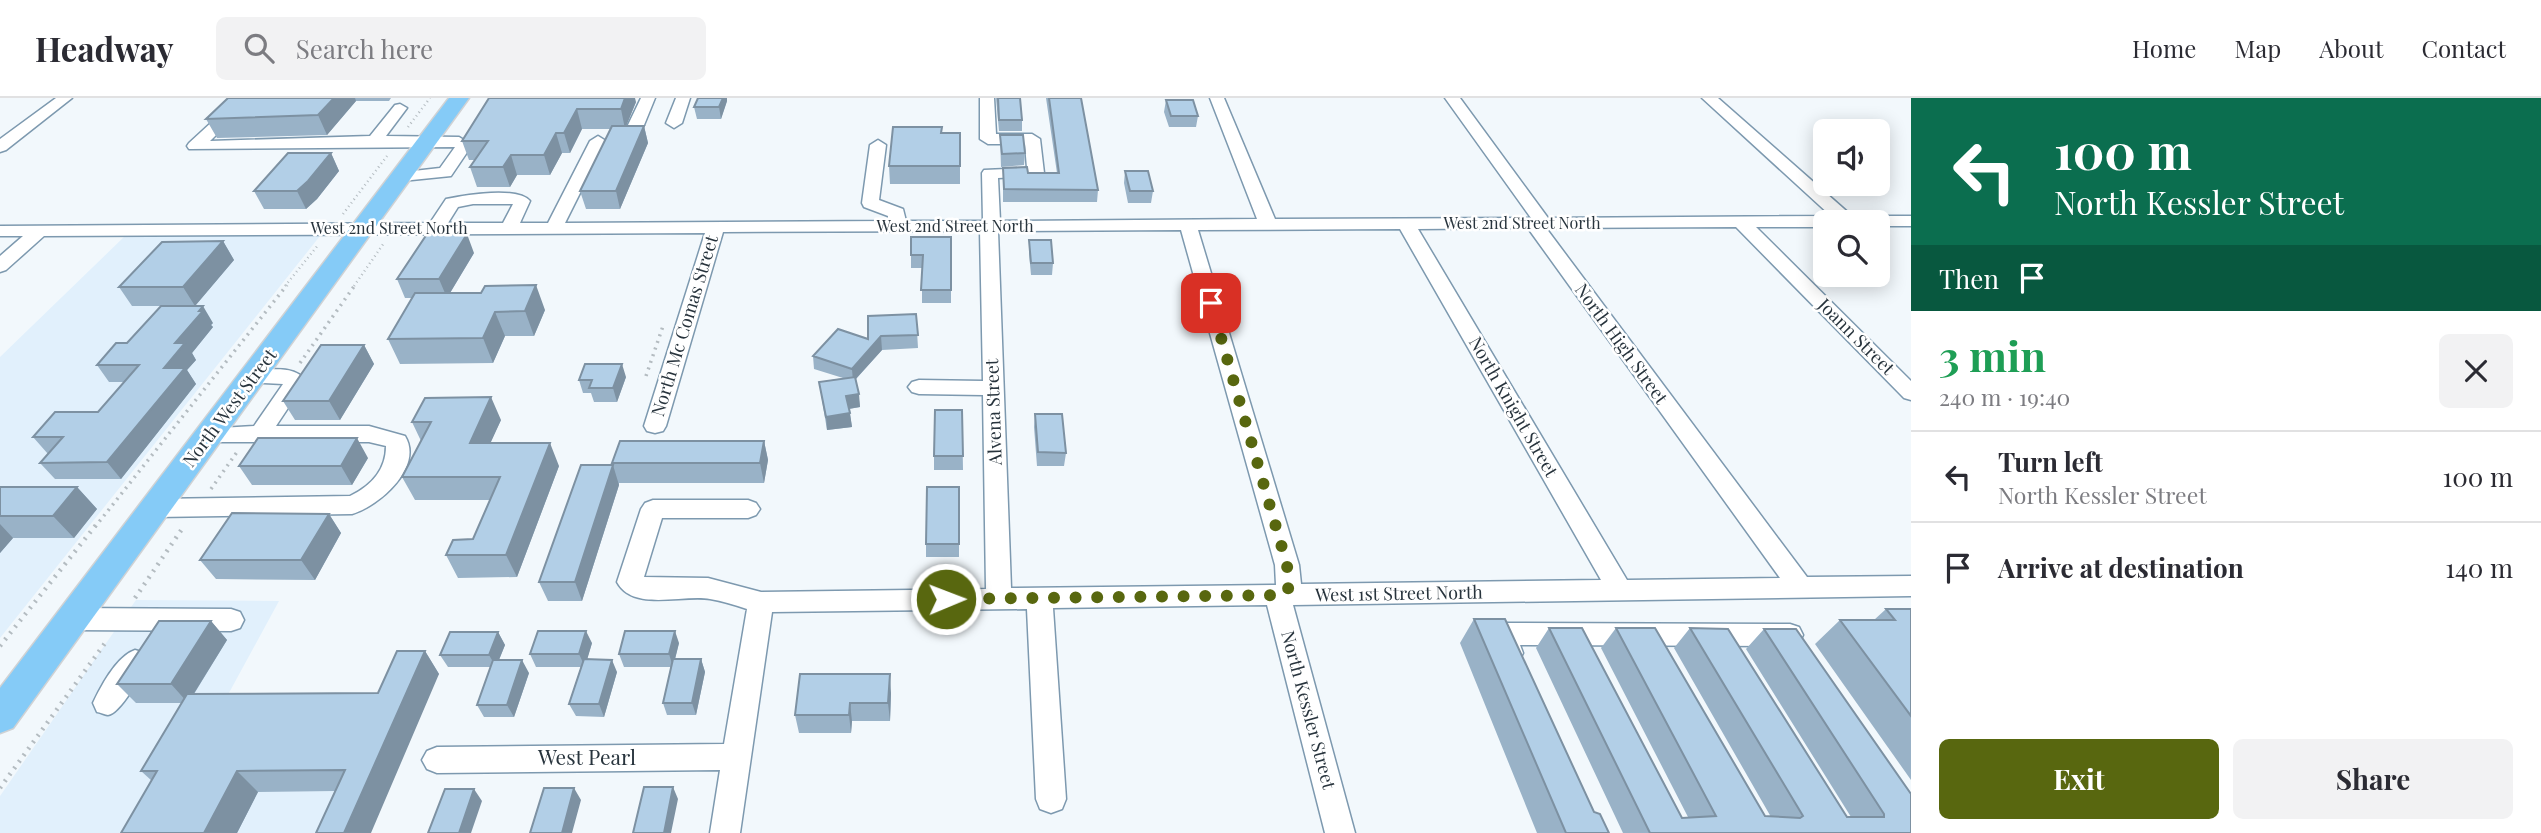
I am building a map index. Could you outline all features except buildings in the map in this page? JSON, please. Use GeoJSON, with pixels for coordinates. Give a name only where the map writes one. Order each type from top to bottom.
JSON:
{"type":"FeatureCollection","features":[{"type":"Feature","properties":{"kind":"main road","name":"North West Street"},"geometry":{"type":"LineString","coordinates":[[0,717],[254,377],[352,222],[402,176],[459,98]]}},
{"type":"Feature","properties":{"kind":"street"},"geometry":{"type":"LineString","coordinates":[[0,147],[65,98]]}},
{"type":"Feature","properties":{"kind":"street"},"geometry":{"type":"LineString","coordinates":[[247,98],[195,146],[374,141],[459,142],[464,145],[445,173],[402,176]]}},
{"type":"Feature","properties":{"kind":"street"},"geometry":{"type":"LineString","coordinates":[[674,123],[683,98]]}},
{"type":"Feature","properties":{"kind":"street","name":"Alvena Street"},"geometry":{"type":"LineString","coordinates":[[987,98],[999,598]]}},
{"type":"Feature","properties":{"kind":"street"},"geometry":{"type":"LineString","coordinates":[[1217,98],[1268,225]]}},
{"type":"Feature","properties":{"kind":"street","name":"North High Street"},"geometry":{"type":"LineString","coordinates":[[1452,98],[1539,217],[1535,227],[1801,588]]}},
{"type":"Feature","properties":{"kind":"street"},"geometry":{"type":"LineString","coordinates":[[1709,98],[1835,210]]}},
{"type":"Feature","properties":{"kind":"street"},"geometry":{"type":"LineString","coordinates":[[374,141],[400,108]]}},
{"type":"Feature","properties":{"kind":"street"},"geometry":{"type":"LineString","coordinates":[[554,228],[598,141]]}},
{"type":"Feature","properties":{"kind":"street"},"geometry":{"type":"LineString","coordinates":[[878,145],[870,203],[897,213],[897,226]]}},
{"type":"Feature","properties":{"kind":"street"},"geometry":{"type":"LineString","coordinates":[[440,175],[452,203]]}},
{"type":"Feature","properties":{"kind":"street"},"geometry":{"type":"LineString","coordinates":[[436,228],[452,203],[473,199],[517,199],[522,201],[521,205],[509,228]]}},
{"type":"Feature","properties":{"kind":"street","name":"West 2nd Street North"},"geometry":{"type":"LineString","coordinates":[[0,231],[352,222],[436,228],[554,228],[1813,221]]}},
{"type":"Feature","properties":{"kind":"street","name":"West 2nd Street North"},"geometry":{"type":"LineString","coordinates":[[1890,221],[1911,221]]}},
{"type":"Feature","properties":{"kind":"street","name":"Joann Street"},"geometry":{"type":"LineString","coordinates":[[1741,222],[1911,393]]}},
{"type":"Feature","properties":{"kind":"street","name":"North Knight Street"},"geometry":{"type":"LineString","coordinates":[[1406,224],[1620,591]]}},
{"type":"Feature","properties":{"kind":"street","name":"North Kessler Street"},"geometry":{"type":"LineString","coordinates":[[1188,225],[1287,565],[1289,587],[1279,600],[1340,833]]}},
{"type":"Feature","properties":{"kind":"street","name":"North Mc Comas Street"},"geometry":{"type":"LineString","coordinates":[[655,426],[716,227]]}},
{"type":"Feature","properties":{"kind":"street"},"geometry":{"type":"LineString","coordinates":[[0,266],[39,231]]}},
{"type":"Feature","properties":{"kind":"street"},"geometry":{"type":"LineString","coordinates":[[254,377],[291,377],[296,381],[260,434]]}},
{"type":"Feature","properties":{"kind":"street"},"geometry":{"type":"LineString","coordinates":[[919,387],[993,388]]}},
{"type":"Feature","properties":{"kind":"street"},"geometry":{"type":"LineString","coordinates":[[156,508],[352,505],[370,499],[378,491],[399,452],[397,441],[369,434],[211,434]]}},
{"type":"Feature","properties":{"kind":"street","name":"West 1st Street North"},"geometry":{"type":"LineString","coordinates":[[748,509],[653,509],[631,582],[634,586],[654,589],[708,588],[761,602],[1911,586]]}},
{"type":"Feature","properties":{"kind":"street"},"geometry":{"type":"LineString","coordinates":[[1039,597],[1051,799]]}},
{"type":"Feature","properties":{"kind":"street"},"geometry":{"type":"LineString","coordinates":[[725,833],[761,602]]}},
{"type":"Feature","properties":{"kind":"street"},"geometry":{"type":"LineString","coordinates":[[73,619],[231,620]]}},
{"type":"Feature","properties":{"kind":"street"},"geometry":{"type":"LineString","coordinates":[[107,704],[162,620]]}},
{"type":"Feature","properties":{"kind":"street"},"geometry":{"type":"LineString","coordinates":[[1518,671],[1501,634],[1584,646],[1726,646],[1791,635],[1806,657]]}},
{"type":"Feature","properties":{"kind":"street","name":"West Pearl"},"geometry":{"type":"LineString","coordinates":[[437,760],[737,757]]}},
{"type":"Feature","properties":{"kind":"lane"},"geometry":{"type":"LineString","coordinates":[[636,125],[648,98]]}},
{"type":"Feature","properties":{"kind":"path"},"geometry":{"type":"LineString","coordinates":[[352,222],[398,141],[430,98]]}},
{"type":"Feature","properties":{"kind":"path"},"geometry":{"type":"LineString","coordinates":[[0,646],[320,242],[307,242]]}},
{"type":"Feature","properties":{"kind":"path"},"geometry":{"type":"LineString","coordinates":[[646,376],[663,325]]}},
{"type":"Feature","properties":{"kind":"shaded area"},"geometry":{"type":"Polygon","coordinates":[[[125,236],[320,236],[0,638],[0,357],[125,236]]]}},
{"type":"Feature","properties":{"kind":"shaded area"},"geometry":{"type":"Polygon","coordinates":[[[136,600],[279,601],[224,702],[380,703],[322,833],[0,833],[0,796],[136,600]]]}},
{"type":"Feature","properties":{"kind":"route"},"geometry":{"type":"LineString","coordinates":[[946,599],[1283,595],[1289,587],[1287,565],[1211,303]]}}]}
